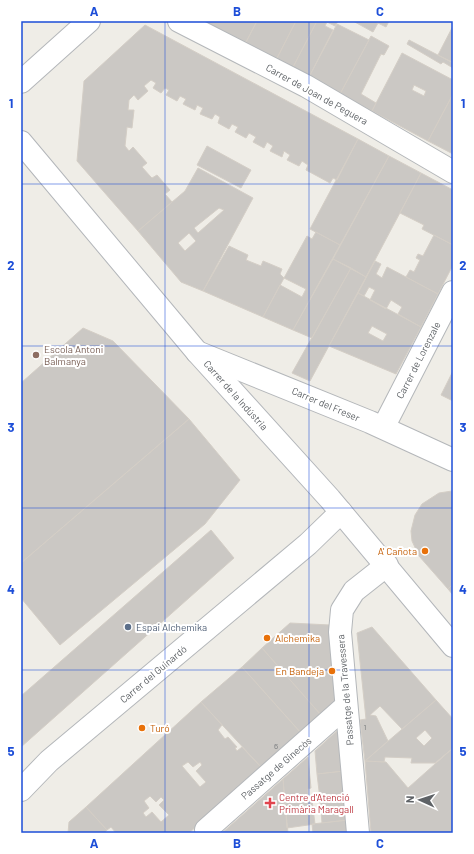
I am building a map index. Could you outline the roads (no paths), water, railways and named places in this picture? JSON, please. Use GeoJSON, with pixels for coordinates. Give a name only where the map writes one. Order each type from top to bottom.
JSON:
{"type":"FeatureCollection","features":[{"type":"Feature","properties":{"kind":"street"},"geometry":{"type":"LineString","coordinates":[[21,82],[90,21]]}},
{"type":"Feature","properties":{"kind":"street","name":"Carrer de Joan de Peguera"},"geometry":{"type":"LineString","coordinates":[[179,21],[306,86],[453,172]]}},
{"type":"Feature","properties":{"kind":"street","name":"Carrer de la Indústria"},"geometry":{"type":"LineString","coordinates":[[21,142],[198,352],[387,565],[453,646]]}},
{"type":"Feature","properties":{"kind":"street","name":"Carrer de Lorenzale"},"geometry":{"type":"LineString","coordinates":[[383,428],[453,292]]}},
{"type":"Feature","properties":{"kind":"street","name":"Carrer del Freser"},"geometry":{"type":"LineString","coordinates":[[198,352],[383,428],[453,460]]}},
{"type":"Feature","properties":{"kind":"street","name":"Carrer del Guinardó"},"geometry":{"type":"LineString","coordinates":[[21,790],[49,761],[308,544],[341,512]]}},
{"type":"Feature","properties":{"kind":"street","name":"Passatge de la Travessera"},"geometry":{"type":"LineString","coordinates":[[358,833],[340,632],[342,610],[354,591],[387,565]]}},
{"type":"Feature","properties":{"kind":"street","name":"Passatge de Ginecòs"},"geometry":{"type":"LineString","coordinates":[[206,830],[346,706]]}},
{"type":"Feature","properties":{"kind":"place","name":"Escola Antoni Balmanya"},"geometry":{"type":"Point","coordinates":[36,355]}},
{"type":"Feature","properties":{"kind":"place","name":"A' Cañota"},"geometry":{"type":"Point","coordinates":[425,551]}},
{"type":"Feature","properties":{"kind":"place","name":"Espai Alchemika"},"geometry":{"type":"Point","coordinates":[128,627]}},
{"type":"Feature","properties":{"kind":"place","name":"Alchemika"},"geometry":{"type":"Point","coordinates":[267,638]}},
{"type":"Feature","properties":{"kind":"place","name":"En Bandeja"},"geometry":{"type":"Point","coordinates":[332,671]}},
{"type":"Feature","properties":{"kind":"place","name":"Turó"},"geometry":{"type":"Point","coordinates":[142,728]}},
{"type":"Feature","properties":{"kind":"place","name":"Centre d'Atenció Primària Maragall"},"geometry":{"type":"Point","coordinates":[270,803]}}]}
